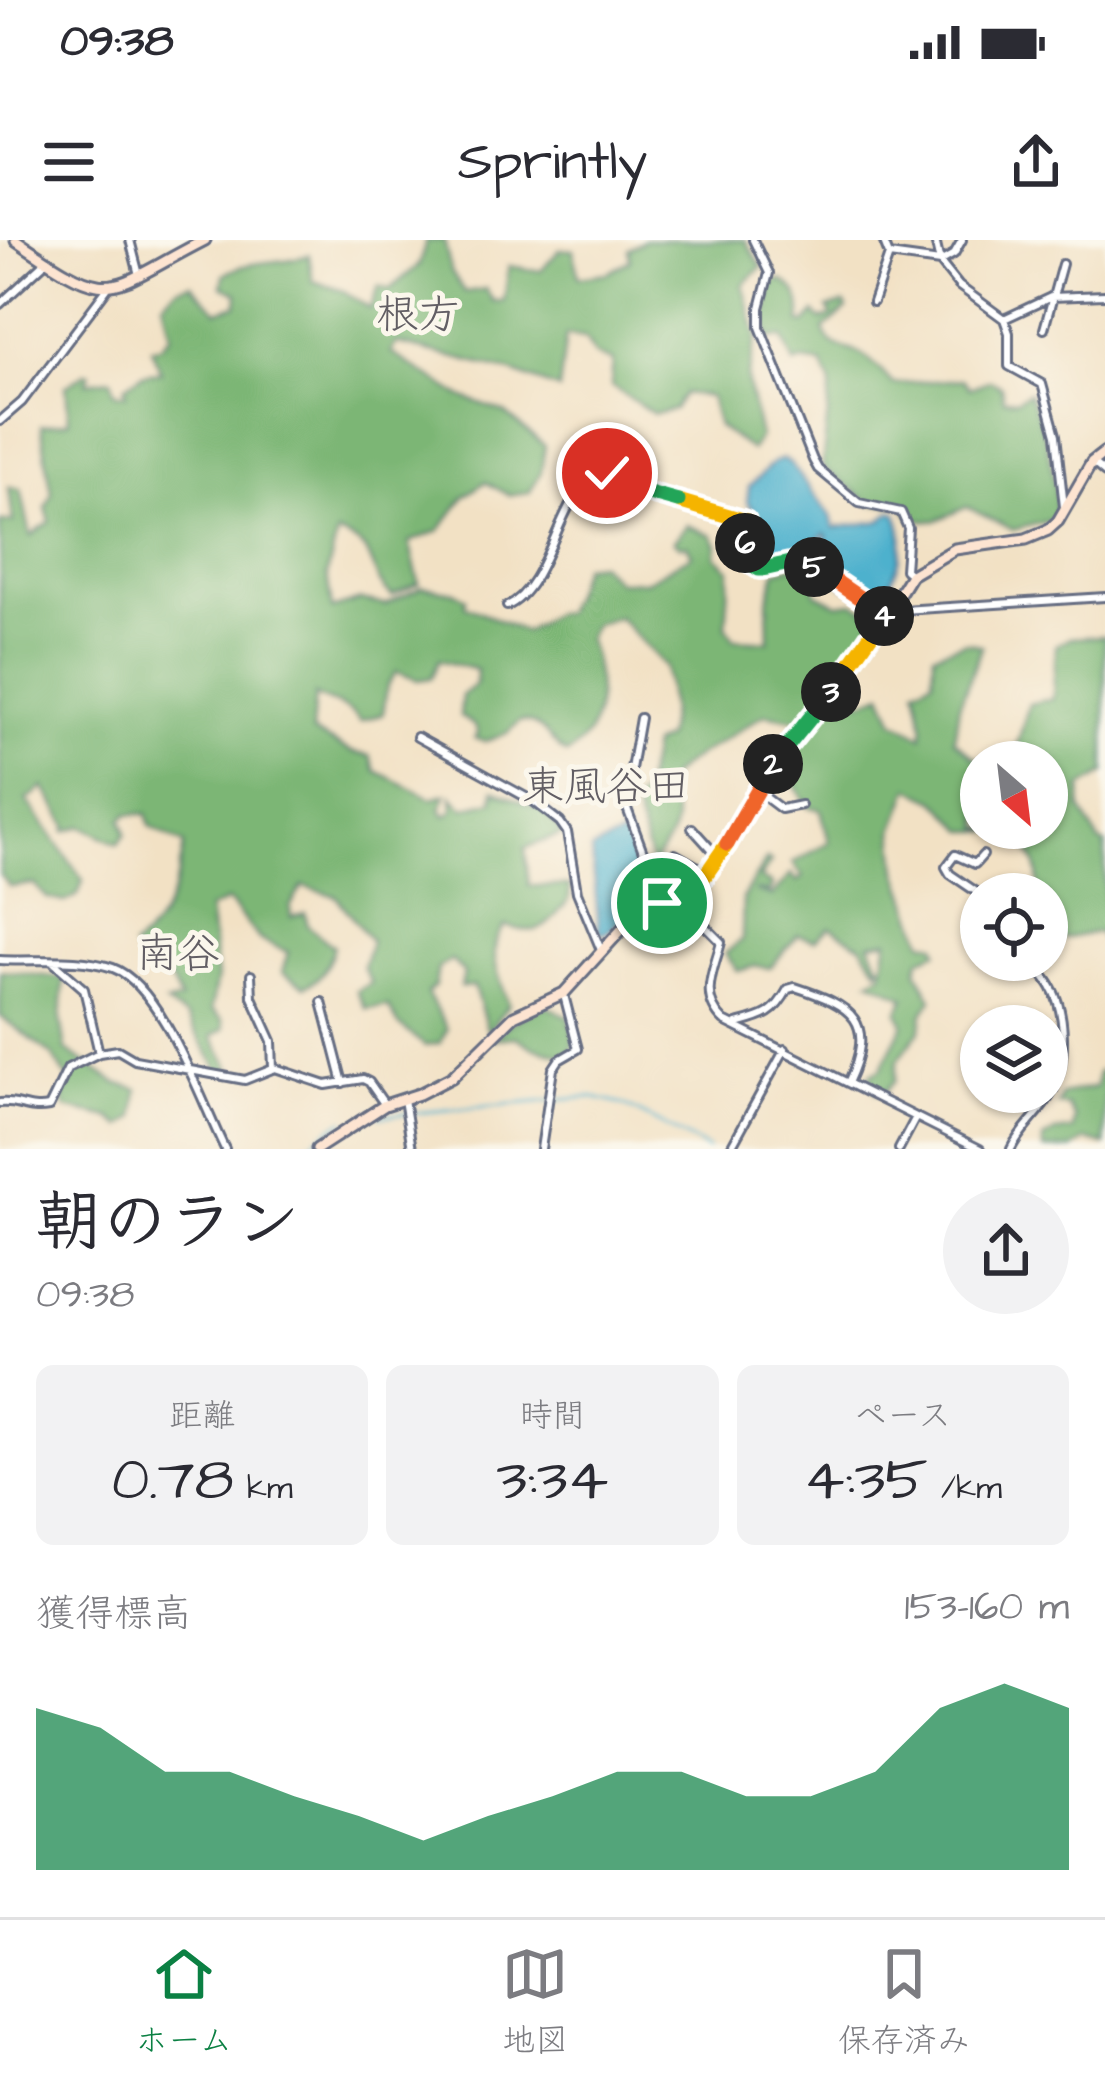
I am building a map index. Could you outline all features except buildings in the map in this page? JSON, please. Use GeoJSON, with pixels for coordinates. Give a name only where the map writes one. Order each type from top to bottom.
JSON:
{"type":"FeatureCollection","features":[{"type":"Feature","properties":{"kind":"street"},"geometry":{"type":"LineString","coordinates":[[16,240],[81,283],[107,289]]}},
{"type":"Feature","properties":{"kind":"street"},"geometry":{"type":"LineString","coordinates":[[130,240],[139,275]]}},
{"type":"Feature","properties":{"kind":"street"},"geometry":{"type":"LineString","coordinates":[[0,421],[30,392],[107,289],[205,240]]}},
{"type":"Feature","properties":{"kind":"street"},"geometry":{"type":"LineString","coordinates":[[754,240],[770,273],[760,327],[813,460],[860,503],[902,512],[908,528],[905,570],[911,575]]}},
{"type":"Feature","properties":{"kind":"street"},"geometry":{"type":"LineString","coordinates":[[873,302],[889,255],[883,240]]}},
{"type":"Feature","properties":{"kind":"street"},"geometry":{"type":"LineString","coordinates":[[935,240],[940,262],[959,286],[1004,319],[1009,366],[1042,384],[1056,435],[1064,508]]}},
{"type":"Feature","properties":{"kind":"street"},"geometry":{"type":"LineString","coordinates":[[889,255],[940,262],[954,254],[962,240]]}},
{"type":"Feature","properties":{"kind":"street"},"geometry":{"type":"LineString","coordinates":[[0,304],[47,261]]}},
{"type":"Feature","properties":{"kind":"street"},"geometry":{"type":"LineString","coordinates":[[1044,329],[1062,264]]}},
{"type":"Feature","properties":{"kind":"street"},"geometry":{"type":"LineString","coordinates":[[1004,319],[1051,297],[1105,295]]}},
{"type":"Feature","properties":{"kind":"street"},"geometry":{"type":"LineString","coordinates":[[0,1103],[13,1102],[30,1111],[50,1107],[68,1068],[99,1053],[118,1050],[135,1060],[245,1080],[273,1069],[326,1085],[369,1082],[385,1105],[405,1109],[452,1077],[514,1016],[564,993],[633,917],[693,893],[796,731],[869,643],[911,575],[955,548],[1037,536],[1058,521],[1092,462],[1105,452]]}},
{"type":"Feature","properties":{"kind":"street"},"geometry":{"type":"LineString","coordinates":[[1092,462],[1105,473]]}},
{"type":"Feature","properties":{"kind":"street"},"geometry":{"type":"LineString","coordinates":[[507,606],[526,591],[553,547],[574,494],[607,473],[638,490],[746,521],[744,546],[749,566],[769,569],[808,562],[873,607],[887,611],[1105,596]]}},
{"type":"Feature","properties":{"kind":"street"},"geometry":{"type":"LineString","coordinates":[[640,718],[626,803],[662,903]]}},
{"type":"Feature","properties":{"kind":"street"},"geometry":{"type":"LineString","coordinates":[[416,737],[533,801],[560,822],[567,832],[578,892],[601,950]]}},
{"type":"Feature","properties":{"kind":"street"},"geometry":{"type":"LineString","coordinates":[[757,791],[781,809],[801,805]]}},
{"type":"Feature","properties":{"kind":"street"},"geometry":{"type":"LineString","coordinates":[[692,828],[718,858]]}},
{"type":"Feature","properties":{"kind":"street"},"geometry":{"type":"LineString","coordinates":[[649,874],[675,854],[710,870]]}},
{"type":"Feature","properties":{"kind":"street"},"geometry":{"type":"LineString","coordinates":[[960,881],[946,867],[955,855],[975,864],[983,855]]}},
{"type":"Feature","properties":{"kind":"street"},"geometry":{"type":"LineString","coordinates":[[679,900],[721,941],[708,987],[715,1012],[980,1149]]}},
{"type":"Feature","properties":{"kind":"street"},"geometry":{"type":"LineString","coordinates":[[0,959],[108,966],[140,983],[160,1012],[225,1149]]}},
{"type":"Feature","properties":{"kind":"street"},"geometry":{"type":"LineString","coordinates":[[52,961],[84,989],[99,1053]]}},
{"type":"Feature","properties":{"kind":"street"},"geometry":{"type":"LineString","coordinates":[[251,976],[252,997],[272,1041],[273,1069]]}},
{"type":"Feature","properties":{"kind":"street"},"geometry":{"type":"LineString","coordinates":[[1011,1149],[1023,1126],[1049,1097],[1062,1059],[1063,1038],[1048,981]]}},
{"type":"Feature","properties":{"kind":"street"},"geometry":{"type":"LineString","coordinates":[[733,1025],[772,1014],[788,989],[826,997],[846,1008],[861,1030],[859,1061],[848,1083]]}},
{"type":"Feature","properties":{"kind":"street"},"geometry":{"type":"LineString","coordinates":[[541,1149],[559,1060],[578,1048],[564,993]]}},
{"type":"Feature","properties":{"kind":"street"},"geometry":{"type":"LineString","coordinates":[[322,1002],[343,1083]]}},
{"type":"Feature","properties":{"kind":"street"},"geometry":{"type":"LineString","coordinates":[[730,1149],[785,1049]]}},
{"type":"Feature","properties":{"kind":"street"},"geometry":{"type":"LineString","coordinates":[[317,1149],[385,1105]]}},
{"type":"Feature","properties":{"kind":"street"},"geometry":{"type":"LineString","coordinates":[[405,1109],[412,1149]]}},
{"type":"Feature","properties":{"kind":"street"},"geometry":{"type":"LineString","coordinates":[[899,1149],[915,1119]]}},
{"type":"Feature","properties":{"kind":"green space"},"geometry":{"type":"Polygon","coordinates":[[[444,240],[451,271],[465,292],[486,289],[493,301],[504,301],[509,266],[541,271],[560,249],[573,250],[579,277],[608,273],[630,260],[629,249],[645,240],[745,240],[762,267],[743,285],[757,336],[747,379],[760,437],[751,450],[718,427],[710,397],[684,393],[674,410],[654,414],[611,386],[613,361],[595,355],[585,338],[566,335],[559,390],[512,372],[396,343],[391,353],[462,397],[505,413],[545,446],[541,472],[529,493],[509,495],[485,482],[465,496],[439,531],[409,542],[419,583],[392,596],[361,546],[337,534],[327,575],[332,609],[361,600],[385,605],[422,587],[456,592],[466,598],[465,605],[525,632],[553,613],[563,613],[583,565],[599,563],[617,581],[646,581],[692,555],[687,545],[674,541],[687,525],[712,535],[716,556],[730,569],[726,626],[734,639],[769,641],[768,601],[776,571],[804,562],[816,573],[816,593],[838,604],[853,602],[876,616],[847,662],[800,720],[765,714],[671,776],[664,793],[675,822],[652,866],[633,803],[644,791],[652,745],[666,738],[670,711],[665,666],[618,617],[594,624],[587,638],[598,701],[589,731],[567,754],[528,722],[520,721],[507,733],[485,742],[475,738],[475,726],[460,716],[462,695],[476,684],[477,670],[439,660],[431,678],[418,680],[396,672],[387,687],[383,714],[360,721],[345,708],[315,695],[312,732],[370,756],[376,771],[432,798],[446,794],[441,809],[445,816],[453,811],[452,796],[464,808],[493,801],[494,790],[544,811],[563,834],[525,848],[529,886],[570,886],[569,900],[542,928],[528,931],[505,926],[499,935],[496,964],[509,1004],[488,1032],[474,986],[461,987],[464,973],[451,960],[438,968],[435,986],[427,993],[447,1029],[440,1043],[425,1046],[398,1024],[388,1006],[366,1009],[356,991],[371,983],[363,967],[371,941],[336,896],[303,886],[290,907],[291,917],[305,913],[308,926],[334,947],[320,976],[304,986],[282,972],[288,952],[260,940],[228,901],[209,909],[217,977],[211,1010],[223,1020],[224,1029],[212,1036],[232,1071],[219,1070],[186,1017],[166,1004],[180,1000],[160,957],[140,965],[133,947],[169,901],[184,844],[150,826],[147,814],[127,814],[122,820],[126,834],[118,844],[82,826],[66,831],[44,787],[27,800],[83,880],[78,895],[65,902],[47,898],[34,884],[10,887],[0,875],[0,522],[13,522],[9,487],[21,489],[31,536],[50,522],[46,508],[52,494],[41,426],[69,421],[66,386],[86,372],[90,373],[87,382],[111,379],[115,392],[126,394],[125,386],[143,374],[161,372],[151,348],[171,335],[163,302],[177,288],[191,284],[217,311],[237,305],[238,293],[222,286],[224,275],[243,266],[309,255],[313,281],[344,291],[370,309],[379,286],[389,290],[419,265],[426,241],[444,240]]]}},
{"type":"Feature","properties":{"kind":"green space"},"geometry":{"type":"Polygon","coordinates":[[[781,280],[798,298],[800,323],[805,324],[815,313],[821,320],[831,316],[828,308],[845,304],[847,309],[824,329],[827,337],[867,358],[893,384],[962,379],[970,388],[990,380],[1001,386],[1003,399],[1017,400],[1028,393],[1050,455],[1056,519],[1013,530],[967,507],[935,521],[912,519],[903,505],[872,504],[822,467],[831,385],[822,364],[794,364],[783,338],[769,338],[765,321],[773,282],[781,280]]]}},
{"type":"Feature","properties":{"kind":"green space"},"geometry":{"type":"Polygon","coordinates":[[[1105,636],[1105,773],[1082,787],[1081,808],[1099,842],[1105,844],[1105,946],[1099,932],[1068,938],[1068,873],[1037,873],[1028,849],[1068,849],[1068,741],[1018,741],[1029,704],[1053,698],[1056,645],[1070,638],[1105,636]]]}},
{"type":"Feature","properties":{"kind":"green space"},"geometry":{"type":"Polygon","coordinates":[[[966,642],[982,646],[959,706],[954,740],[960,745],[960,825],[936,800],[910,788],[894,831],[898,870],[923,941],[936,944],[938,951],[920,959],[917,970],[932,999],[923,1013],[921,1029],[898,1060],[895,1081],[884,1093],[876,1093],[869,1075],[881,1069],[904,1024],[898,1012],[905,997],[870,980],[882,973],[888,940],[870,943],[878,969],[861,945],[830,927],[815,940],[798,935],[770,968],[738,971],[725,954],[742,939],[743,897],[767,859],[771,862],[760,878],[772,885],[769,892],[755,891],[772,896],[791,874],[797,881],[803,877],[793,863],[829,842],[821,810],[807,806],[784,763],[805,730],[848,682],[861,702],[883,693],[895,721],[922,736],[916,688],[933,679],[934,653],[966,642]]]}},
{"type":"Feature","properties":{"kind":"green space"},"geometry":{"type":"Polygon","coordinates":[[[0,971],[64,978],[61,1020],[66,1050],[116,1083],[138,1089],[135,1118],[122,1127],[110,1118],[65,1108],[63,1097],[70,1082],[52,1055],[0,1016],[0,971]]]}},
{"type":"Feature","properties":{"kind":"green space"},"geometry":{"type":"Polygon","coordinates":[[[545,1005],[569,1017],[574,1044],[570,1053],[565,1056],[532,1047],[516,1037],[494,1039],[509,1024],[545,1005]]]}},
{"type":"Feature","properties":{"kind":"green space"},"geometry":{"type":"Polygon","coordinates":[[[1105,1071],[1105,1145],[1086,1140],[1072,1149],[1043,1149],[1043,1139],[1073,1130],[1068,1093],[1096,1087],[1098,1072],[1105,1071]]]}},
{"type":"Feature","properties":{"kind":"water"},"geometry":{"type":"Polygon","coordinates":[[[783,459],[831,516],[834,528],[881,521],[896,512],[902,535],[900,558],[879,601],[843,585],[814,558],[812,554],[828,536],[825,533],[791,557],[772,562],[750,560],[749,546],[762,521],[747,502],[749,487],[783,459]]]}},
{"type":"Feature","properties":{"kind":"water"},"geometry":{"type":"Polygon","coordinates":[[[626,834],[651,894],[605,934],[599,932],[592,850],[626,834]]]}},
{"type":"Feature","properties":{"kind":"waterway"},"geometry":{"type":"LineString","coordinates":[[380,1116],[591,1097],[624,1105],[708,1149]]}},
{"type":"Feature","properties":{"kind":"waterway"},"geometry":{"type":"LineString","coordinates":[[302,1149],[344,1120]]}},
{"type":"Feature","properties":{"kind":"district","name":"根方"},"geometry":{"type":"Point","coordinates":[418,316]}},
{"type":"Feature","properties":{"kind":"district","name":"東風谷田"},"geometry":{"type":"Point","coordinates":[606,788]}},
{"type":"Feature","properties":{"kind":"district","name":"南谷"},"geometry":{"type":"Point","coordinates":[178,955]}},
{"type":"Feature","properties":{"kind":"route"},"geometry":{"type":"LineString","coordinates":[[607,473],[638,490],[746,521],[744,546],[749,566],[769,569],[808,562],[873,607],[887,611],[869,643],[776,760],[703,881],[685,898],[662,903]]}}]}
